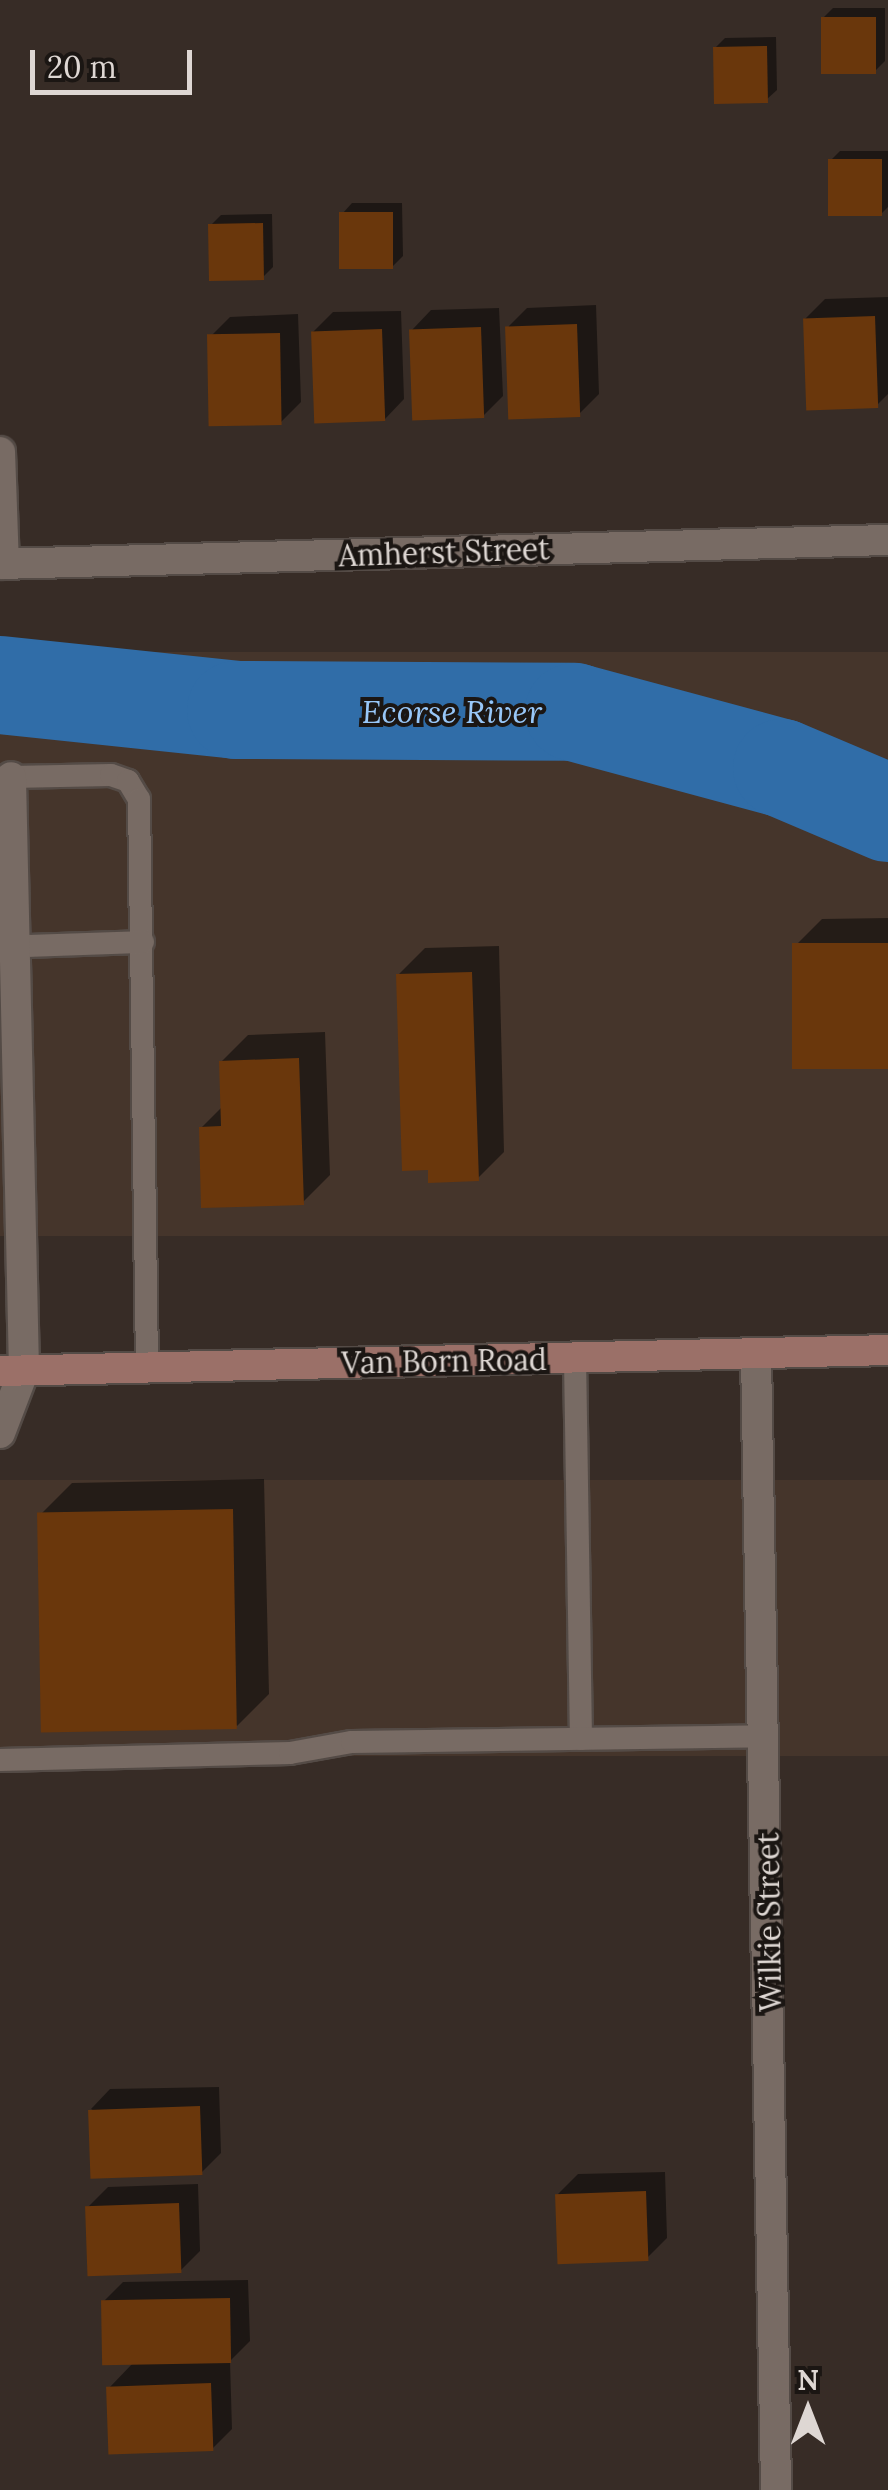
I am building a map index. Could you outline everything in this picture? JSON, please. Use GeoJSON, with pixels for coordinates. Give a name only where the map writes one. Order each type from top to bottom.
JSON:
{"type":"FeatureCollection","features":[{"type":"Feature","properties":{"kind":"main road","name":"Van Born Road"},"geometry":{"type":"LineString","coordinates":[[12,1370],[888,1350]]}},
{"type":"Feature","properties":{"kind":"street"},"geometry":{"type":"LineString","coordinates":[[0,452],[2,564]]}},
{"type":"Feature","properties":{"kind":"street","name":"Amherst Street"},"geometry":{"type":"LineString","coordinates":[[2,564],[888,540]]}},
{"type":"Feature","properties":{"kind":"street"},"geometry":{"type":"LineString","coordinates":[[0,1433],[12,1370],[7,810],[11,777]]}},
{"type":"Feature","properties":{"kind":"street","name":"Wilkie Street"},"geometry":{"type":"LineString","coordinates":[[756,1354],[767,1736],[776,2490]]}},
{"type":"Feature","properties":{"kind":"lane"},"geometry":{"type":"LineString","coordinates":[[11,777],[111,775],[128,782],[139,799],[148,1367]]}},
{"type":"Feature","properties":{"kind":"lane"},"geometry":{"type":"LineString","coordinates":[[9,947],[143,942]]}},
{"type":"Feature","properties":{"kind":"lane"},"geometry":{"type":"LineString","coordinates":[[574,1358],[581,1738]]}},
{"type":"Feature","properties":{"kind":"lane"},"geometry":{"type":"LineString","coordinates":[[0,1760],[581,1738],[767,1736]]}},
{"type":"Feature","properties":{"kind":"shaded area"},"geometry":{"type":"Polygon","coordinates":[[[0,652],[888,652],[888,1236],[0,1236],[0,652]]]}},
{"type":"Feature","properties":{"kind":"shaded area"},"geometry":{"type":"Polygon","coordinates":[[[0,1480],[888,1480],[888,1756],[0,1756],[0,1480]]]}},
{"type":"Feature","properties":{"kind":"building"},"geometry":{"type":"Polygon","coordinates":[[[821,17],[876,17],[876,74],[821,74],[821,17]]]}},
{"type":"Feature","properties":{"kind":"building"},"geometry":{"type":"Polygon","coordinates":[[[767,46],[768,103],[714,104],[713,47],[767,46]]]}},
{"type":"Feature","properties":{"kind":"building"},"geometry":{"type":"Polygon","coordinates":[[[828,159],[882,159],[882,216],[828,216],[828,159]]]}},
{"type":"Feature","properties":{"kind":"building"},"geometry":{"type":"Polygon","coordinates":[[[339,212],[393,212],[393,269],[339,269],[339,212]]]}},
{"type":"Feature","properties":{"kind":"building"},"geometry":{"type":"Polygon","coordinates":[[[263,223],[264,280],[209,281],[208,224],[263,223]]]}},
{"type":"Feature","properties":{"kind":"building"},"geometry":{"type":"Polygon","coordinates":[[[875,316],[878,408],[806,410],[803,319],[875,316]]]}},
{"type":"Feature","properties":{"kind":"building"},"geometry":{"type":"Polygon","coordinates":[[[577,324],[580,417],[508,419],[505,327],[577,324]]]}},
{"type":"Feature","properties":{"kind":"building"},"geometry":{"type":"Polygon","coordinates":[[[481,327],[484,418],[412,420],[409,330],[481,327]]]}},
{"type":"Feature","properties":{"kind":"building"},"geometry":{"type":"Polygon","coordinates":[[[382,329],[385,421],[314,423],[311,331],[382,329]]]}},
{"type":"Feature","properties":{"kind":"building"},"geometry":{"type":"Polygon","coordinates":[[[280,333],[282,425],[209,426],[207,334],[280,333]]]}},
{"type":"Feature","properties":{"kind":"building"},"geometry":{"type":"Polygon","coordinates":[[[792,943],[888,943],[888,1069],[792,1069],[792,943]]]}},
{"type":"Feature","properties":{"kind":"building"},"geometry":{"type":"Polygon","coordinates":[[[472,972],[479,1181],[428,1183],[428,1170],[402,1171],[396,974],[472,972]]]}},
{"type":"Feature","properties":{"kind":"building"},"geometry":{"type":"Polygon","coordinates":[[[299,1058],[304,1205],[201,1208],[199,1127],[221,1126],[219,1061],[299,1058]]]}},
{"type":"Feature","properties":{"kind":"building"},"geometry":{"type":"Polygon","coordinates":[[[233,1509],[237,1729],[41,1732],[37,1512],[233,1509]]]}},
{"type":"Feature","properties":{"kind":"building"},"geometry":{"type":"Polygon","coordinates":[[[200,2106],[202,2175],[90,2179],[88,2110],[200,2106]]]}},
{"type":"Feature","properties":{"kind":"building"},"geometry":{"type":"Polygon","coordinates":[[[646,2191],[648,2261],[557,2264],[555,2194],[646,2191]]]}},
{"type":"Feature","properties":{"kind":"building"},"geometry":{"type":"Polygon","coordinates":[[[179,2203],[181,2273],[88,2276],[85,2206],[179,2203]]]}},
{"type":"Feature","properties":{"kind":"building"},"geometry":{"type":"Polygon","coordinates":[[[230,2298],[231,2363],[102,2365],[101,2300],[230,2298]]]}},
{"type":"Feature","properties":{"kind":"building"},"geometry":{"type":"Polygon","coordinates":[[[211,2383],[213,2451],[108,2455],[106,2387],[211,2383]]]}},
{"type":"Feature","properties":{"kind":"waterway","name":"Ecorse River"},"geometry":{"type":"LineString","coordinates":[[0,685],[236,710],[574,712],[782,768],[888,813]]}}]}
